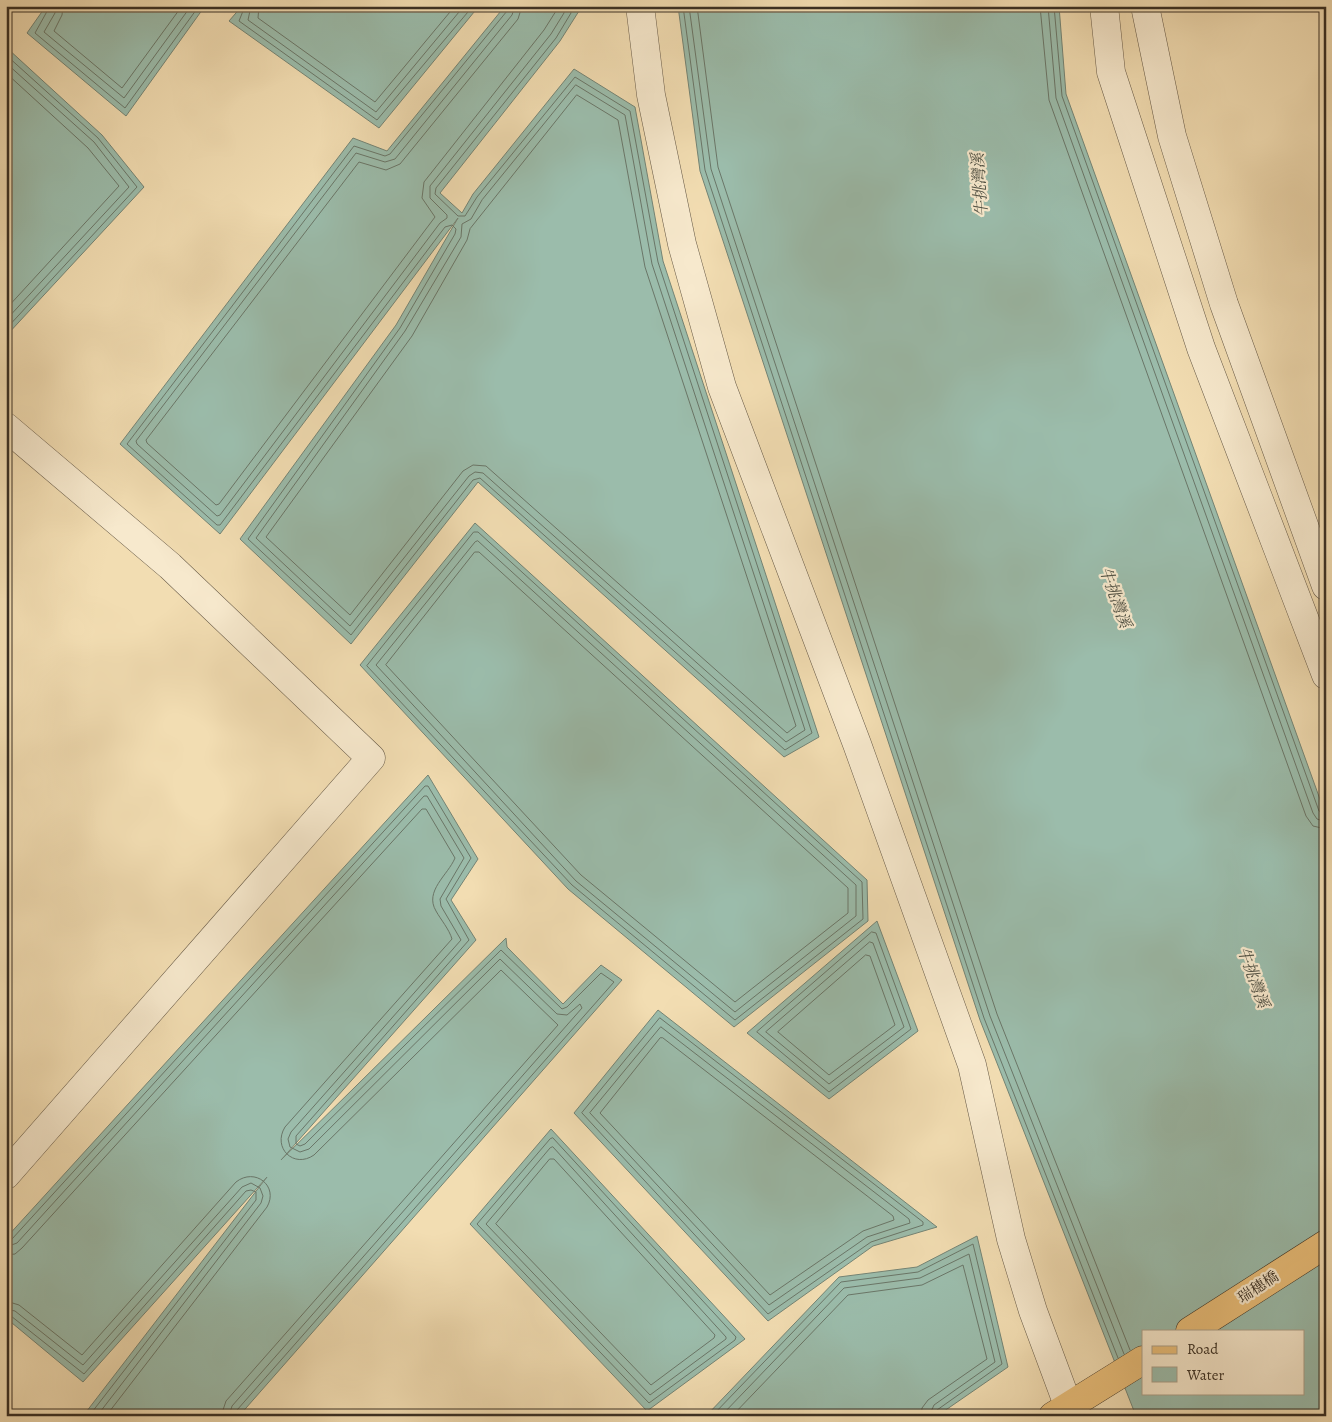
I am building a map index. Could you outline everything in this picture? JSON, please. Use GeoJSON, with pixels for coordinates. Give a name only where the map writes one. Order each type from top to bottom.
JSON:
{"type":"FeatureCollection","features":[{"type":"Feature","properties":{"kind":"main road","name":"瑞穗橋"},"geometry":{"type":"LineString","coordinates":[[1192,1330],[1326,1244]]}},
{"type":"Feature","properties":{"kind":"main road"},"geometry":{"type":"LineString","coordinates":[[1064,1413],[1142,1361]]}},
{"type":"Feature","properties":{"kind":"lane"},"geometry":{"type":"LineString","coordinates":[[640,6],[651,95],[682,244],[722,387],[765,506],[857,744],[972,1066],[1011,1239],[1064,1413]]}},
{"type":"Feature","properties":{"kind":"lane"},"geometry":{"type":"LineString","coordinates":[[1104,6],[1111,72],[1202,348],[1326,675]]}},
{"type":"Feature","properties":{"kind":"lane"},"geometry":{"type":"LineString","coordinates":[[1145,6],[1172,136],[1224,304],[1326,586]]}},
{"type":"Feature","properties":{"kind":"lane"},"geometry":{"type":"LineString","coordinates":[[6,428],[170,566],[371,758],[6,1175]]}},
{"type":"Feature","properties":{"kind":"water"},"geometry":{"type":"Polygon","coordinates":[[[46,6],[205,6],[126,116],[27,33],[46,6]]]}},
{"type":"Feature","properties":{"kind":"water"},"geometry":{"type":"Polygon","coordinates":[[[242,6],[479,6],[379,128],[229,21],[242,6]]]}},
{"type":"Feature","properties":{"kind":"water"},"geometry":{"type":"Polygon","coordinates":[[[505,6],[572,6],[579,11],[560,41],[440,193],[462,213],[473,194],[574,69],[635,107],[663,261],[819,737],[784,757],[478,482],[351,644],[240,539],[396,325],[458,218],[220,534],[120,444],[353,138],[387,151],[505,6]]]}},
{"type":"Feature","properties":{"kind":"water","name":"牛挑灣溪"},"geometry":{"type":"Polygon","coordinates":[[[678,6],[1059,6],[1066,94],[1326,816],[1326,1416],[1136,1416],[980,1020],[700,171],[678,6]]]}},
{"type":"Feature","properties":{"kind":"water"},"geometry":{"type":"Polygon","coordinates":[[[7,48],[102,135],[144,187],[6,336],[7,48]]]}},
{"type":"Feature","properties":{"kind":"water"},"geometry":{"type":"Polygon","coordinates":[[[475,523],[867,880],[868,921],[734,1027],[568,889],[360,665],[475,523]]]}},
{"type":"Feature","properties":{"kind":"water"},"geometry":{"type":"Polygon","coordinates":[[[428,775],[478,859],[451,900],[476,940],[281,1160],[506,938],[507,947],[563,1004],[601,965],[622,980],[239,1416],[83,1416],[267,1177],[83,1382],[6,1318],[6,1238],[428,775]]]}},
{"type":"Feature","properties":{"kind":"water"},"geometry":{"type":"Polygon","coordinates":[[[877,921],[918,1031],[829,1099],[747,1033],[877,921]]]}},
{"type":"Feature","properties":{"kind":"water"},"geometry":{"type":"Polygon","coordinates":[[[658,1010],[937,1227],[873,1246],[768,1321],[574,1113],[658,1010]]]}},
{"type":"Feature","properties":{"kind":"water"},"geometry":{"type":"Polygon","coordinates":[[[551,1129],[745,1339],[647,1411],[470,1224],[551,1129]]]}},
{"type":"Feature","properties":{"kind":"water"},"geometry":{"type":"Polygon","coordinates":[[[977,1236],[1008,1367],[937,1416],[706,1416],[839,1277],[917,1267],[977,1236]]]}}]}
